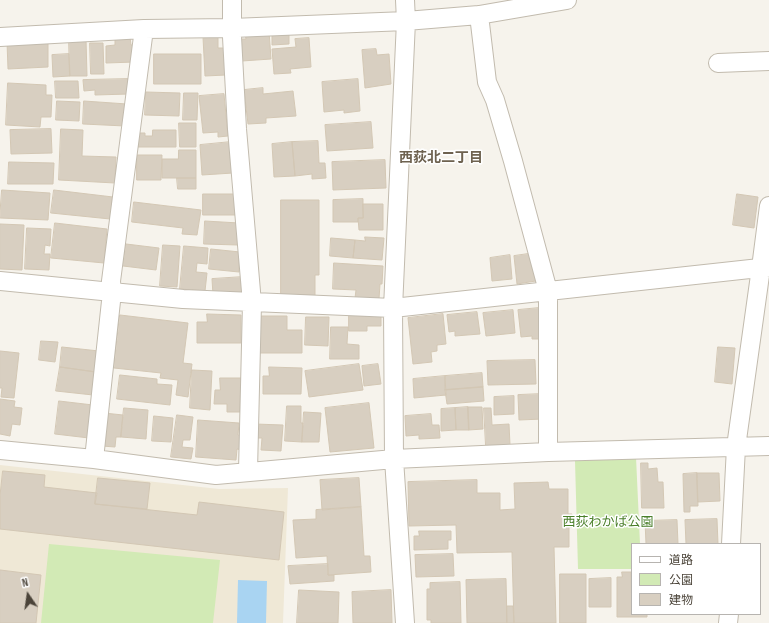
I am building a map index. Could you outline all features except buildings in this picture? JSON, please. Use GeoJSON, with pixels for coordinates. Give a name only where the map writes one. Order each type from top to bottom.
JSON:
{"type":"FeatureCollection","features":[{"type":"Feature","properties":{"kind":"street"},"geometry":{"type":"LineString","coordinates":[[232,0],[237,129],[252,303],[248,471]]}},
{"type":"Feature","properties":{"kind":"street"},"geometry":{"type":"LineString","coordinates":[[405,0],[406,21],[393,308],[394,459],[405,623]]}},
{"type":"Feature","properties":{"kind":"street"},"geometry":{"type":"LineString","coordinates":[[0,41],[144,29],[232,28],[406,21],[479,15],[567,0]]}},
{"type":"Feature","properties":{"kind":"street"},"geometry":{"type":"LineString","coordinates":[[479,15],[487,82],[495,100],[513,160],[548,291],[548,452]]}},
{"type":"Feature","properties":{"kind":"street"},"geometry":{"type":"LineString","coordinates":[[94,459],[112,292],[111,281],[144,29]]}},
{"type":"Feature","properties":{"kind":"street"},"geometry":{"type":"LineString","coordinates":[[718,63],[769,61]]}},
{"type":"Feature","properties":{"kind":"street"},"geometry":{"type":"LineString","coordinates":[[732,543],[736,447],[765,267],[769,206]]}},
{"type":"Feature","properties":{"kind":"street"},"geometry":{"type":"LineString","coordinates":[[0,281],[183,299],[393,308],[765,267]]}},
{"type":"Feature","properties":{"kind":"street"},"geometry":{"type":"LineString","coordinates":[[0,450],[94,459],[216,475],[394,459],[548,452],[769,446]]}},
{"type":"Feature","properties":{"kind":"shaded area"},"geometry":{"type":"Polygon","coordinates":[[[0,465],[219,489],[288,488],[283,623],[0,623],[0,465]]]}},
{"type":"Feature","properties":{"kind":"green space","name":"西荻わかば公園"},"geometry":{"type":"Polygon","coordinates":[[[636,457],[640,543],[631,543],[631,569],[578,569],[575,461],[636,457]]]}},
{"type":"Feature","properties":{"kind":"green space"},"geometry":{"type":"Polygon","coordinates":[[[49,544],[220,560],[213,623],[41,623],[49,544]]]}},
{"type":"Feature","properties":{"kind":"water"},"geometry":{"type":"Polygon","coordinates":[[[238,580],[267,581],[266,623],[237,623],[238,580]]]}},
{"type":"Feature","properties":{"kind":"district","name":"西荻北二丁目"},"geometry":{"type":"Point","coordinates":[441,158]}}]}
